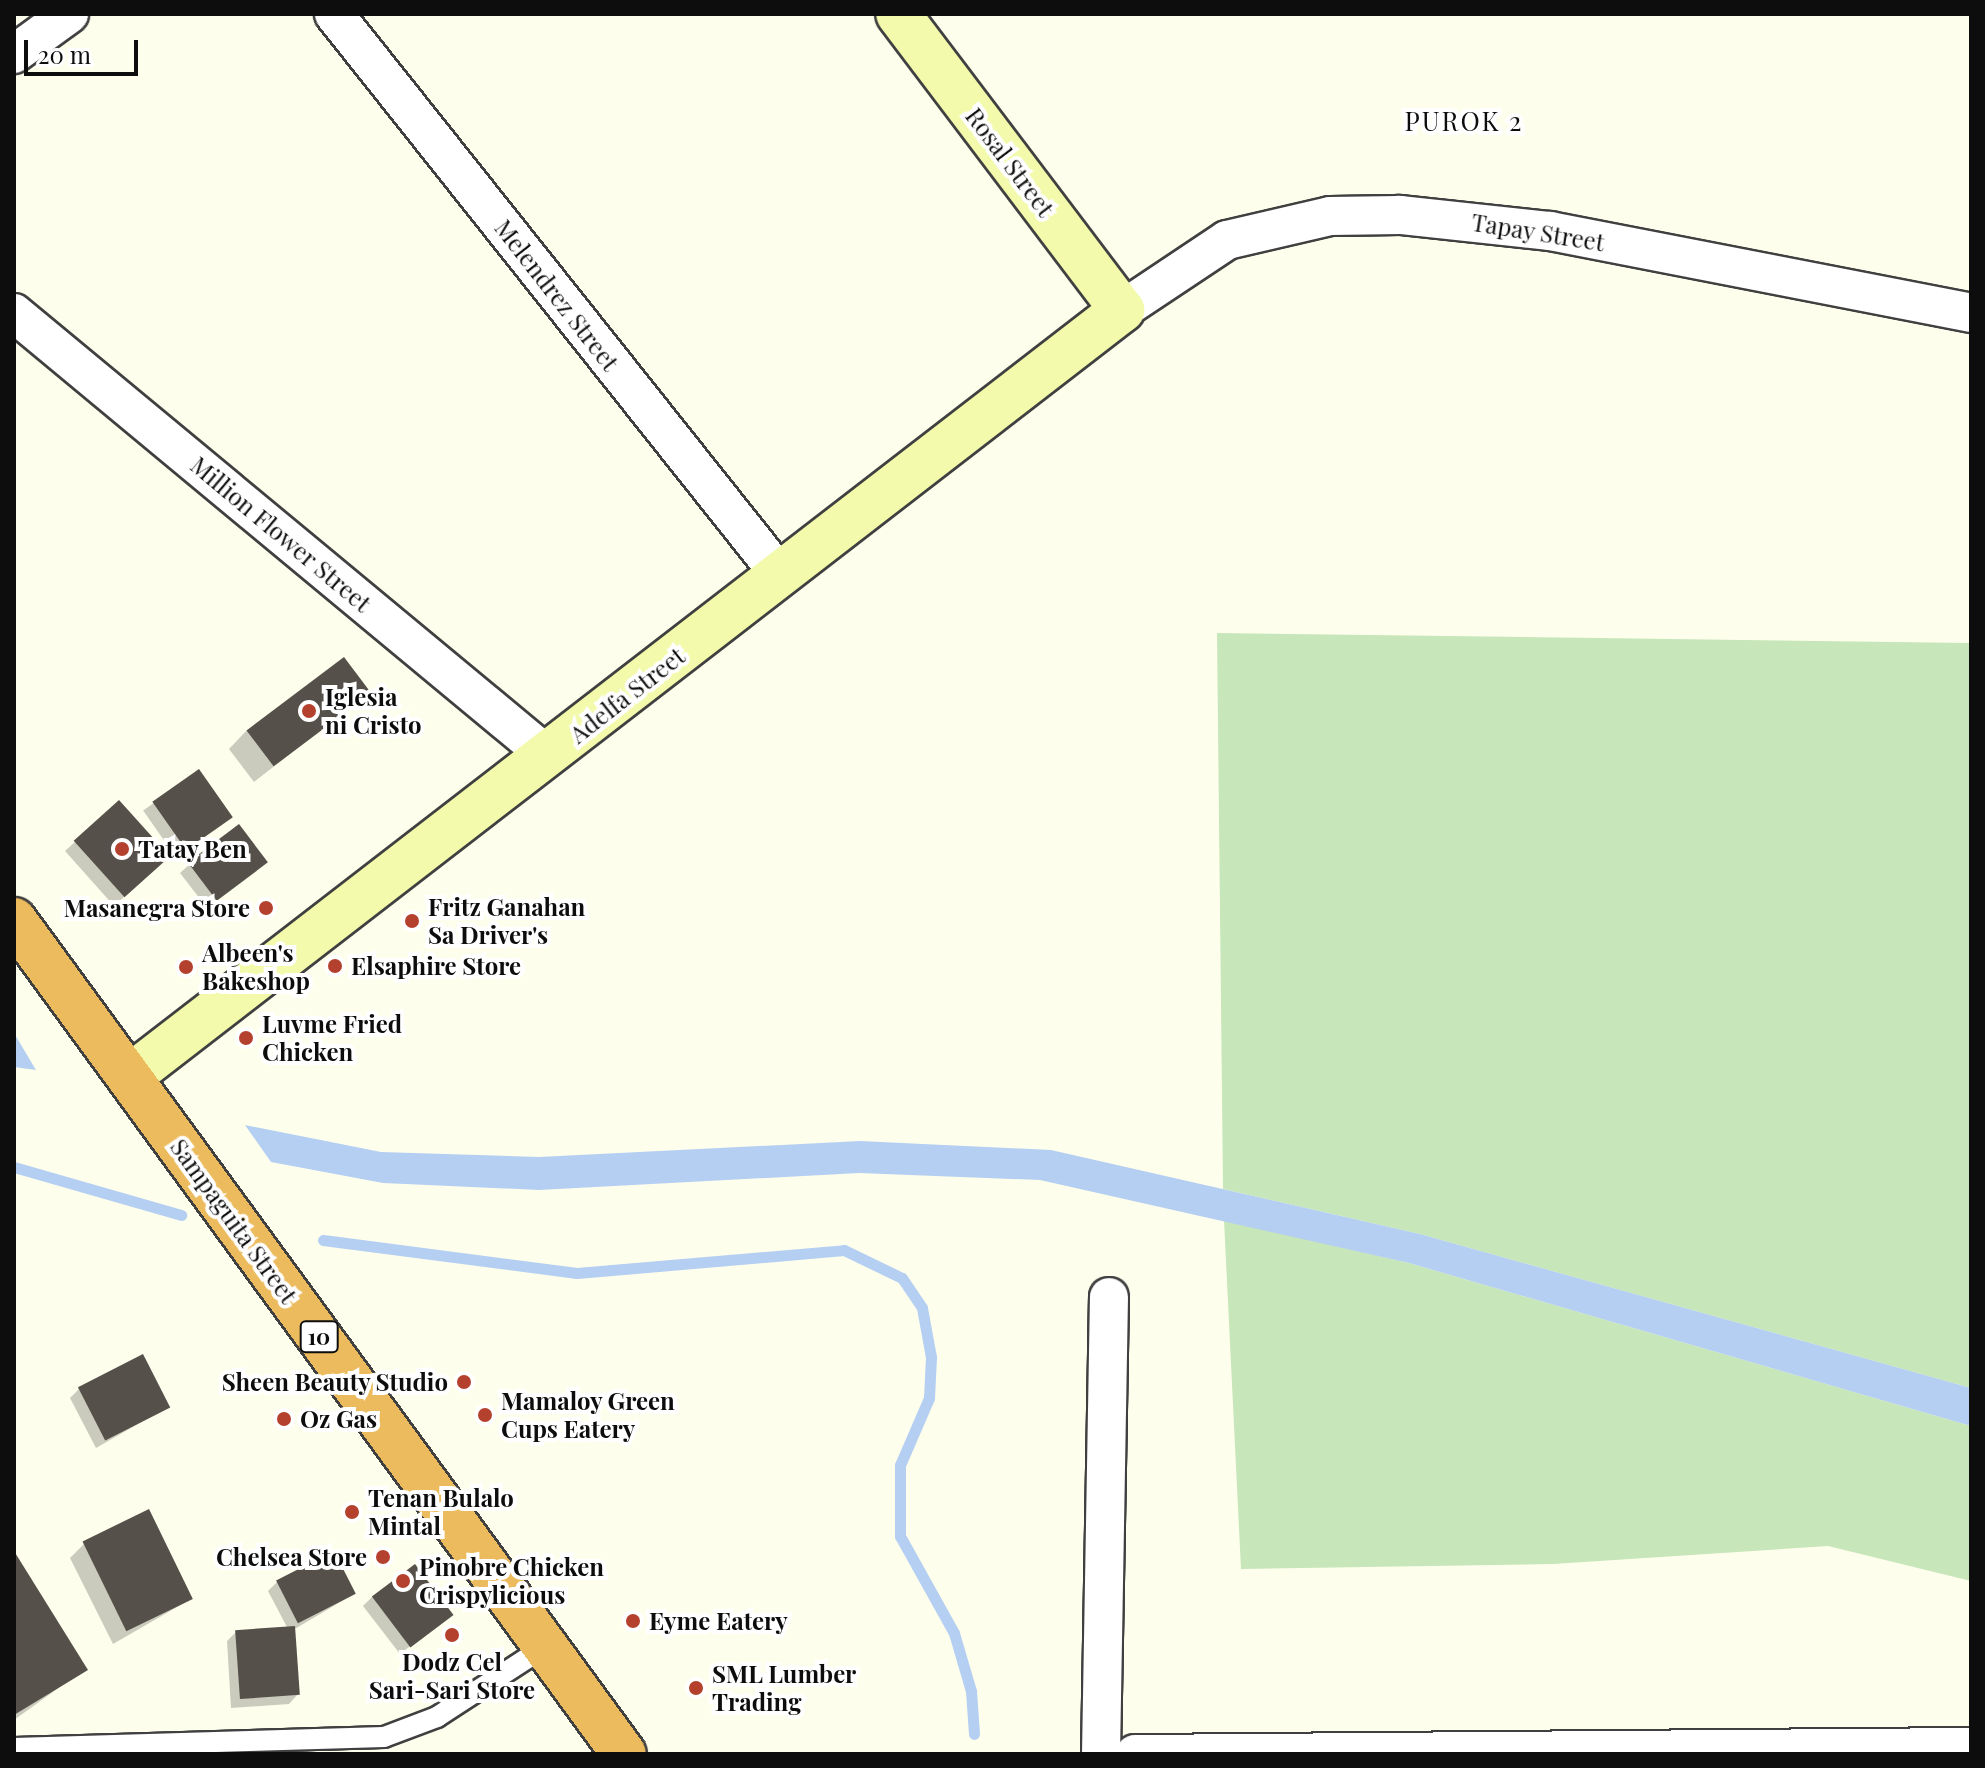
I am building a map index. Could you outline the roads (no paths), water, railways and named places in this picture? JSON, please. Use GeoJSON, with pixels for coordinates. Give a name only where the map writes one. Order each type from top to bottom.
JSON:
{"type":"FeatureCollection","features":[{"type":"Feature","properties":{"kind":"highway","name":"Sampaguita Street"},"geometry":{"type":"LineString","coordinates":[[14,920],[624,1754]]}},
{"type":"Feature","properties":{"kind":"street"},"geometry":{"type":"LineString","coordinates":[[14,54],[69,14]]}},
{"type":"Feature","properties":{"kind":"street","name":"Melendrez Street"},"geometry":{"type":"LineString","coordinates":[[334,14],[781,576]]}},
{"type":"Feature","properties":{"kind":"street","name":"Rosal Street"},"geometry":{"type":"LineString","coordinates":[[898,14],[1122,310]]}},
{"type":"Feature","properties":{"kind":"street","name":"Tapay Street"},"geometry":{"type":"LineString","coordinates":[[1122,310],[1196,257],[1254,230],[1330,216],[1400,215],[1550,231],[1971,313]]}},
{"type":"Feature","properties":{"kind":"street","name":"Adelfa Street"},"geometry":{"type":"LineString","coordinates":[[129,1077],[1122,310]]}},
{"type":"Feature","properties":{"kind":"street","name":"Million Flower Street"},"geometry":{"type":"LineString","coordinates":[[14,313],[548,756]]}},
{"type":"Feature","properties":{"kind":"street"},"geometry":{"type":"LineString","coordinates":[[1101,1754],[1109,1297]]}},
{"type":"Feature","properties":{"kind":"street"},"geometry":{"type":"LineString","coordinates":[[1135,1754],[1971,1747]]}},
{"type":"Feature","properties":{"kind":"lane"},"geometry":{"type":"LineString","coordinates":[[14,1748],[229,1749],[363,1741],[413,1728],[546,1646]]}},
{"type":"Feature","properties":{"kind":"water"},"geometry":{"type":"Polygon","coordinates":[[[14,1033],[36,1070],[14,1067],[14,1033]]]}},
{"type":"Feature","properties":{"kind":"water"},"geometry":{"type":"Polygon","coordinates":[[[245,1125],[381,1152],[539,1157],[860,1141],[1051,1150],[1420,1234],[1971,1388],[1971,1426],[1409,1263],[1040,1180],[859,1173],[539,1190],[383,1183],[271,1162],[245,1125]]]}},
{"type":"Feature","properties":{"kind":"waterway"},"geometry":{"type":"LineString","coordinates":[[14,1167],[181,1215]]}},
{"type":"Feature","properties":{"kind":"waterway"},"geometry":{"type":"LineString","coordinates":[[323,1240],[577,1273],[844,1250],[902,1278],[922,1308],[931,1357],[929,1398],[900,1465],[900,1536],[954,1633],[971,1691],[974,1734]]}},
{"type":"Feature","properties":{"kind":"place","name":"Iglesia ni Cristo"},"geometry":{"type":"Point","coordinates":[309,711]}},
{"type":"Feature","properties":{"kind":"place","name":"Tatay Ben"},"geometry":{"type":"Point","coordinates":[122,849]}},
{"type":"Feature","properties":{"kind":"place","name":"Masanegra Store"},"geometry":{"type":"Point","coordinates":[266,908]}},
{"type":"Feature","properties":{"kind":"place","name":"Fritz Ganahan Sa Driver's"},"geometry":{"type":"Point","coordinates":[412,921]}},
{"type":"Feature","properties":{"kind":"place","name":"Elsaphire Store"},"geometry":{"type":"Point","coordinates":[335,966]}},
{"type":"Feature","properties":{"kind":"place","name":"Albeen's Bakeshop"},"geometry":{"type":"Point","coordinates":[186,967]}},
{"type":"Feature","properties":{"kind":"place","name":"Luvme Fried Chicken"},"geometry":{"type":"Point","coordinates":[246,1038]}},
{"type":"Feature","properties":{"kind":"place","name":"Sheen Beauty Studio"},"geometry":{"type":"Point","coordinates":[464,1382]}},
{"type":"Feature","properties":{"kind":"place","name":"Mamaloy Green Cups Eatery"},"geometry":{"type":"Point","coordinates":[485,1415]}},
{"type":"Feature","properties":{"kind":"place","name":"Oz Gas"},"geometry":{"type":"Point","coordinates":[284,1419]}},
{"type":"Feature","properties":{"kind":"place","name":"Tenan Bulalo Mintal"},"geometry":{"type":"Point","coordinates":[352,1512]}},
{"type":"Feature","properties":{"kind":"place","name":"Chelsea Store"},"geometry":{"type":"Point","coordinates":[383,1557]}},
{"type":"Feature","properties":{"kind":"place","name":"Pinobre Chicken Crispylicious"},"geometry":{"type":"Point","coordinates":[403,1581]}},
{"type":"Feature","properties":{"kind":"place","name":"Eyme Eatery"},"geometry":{"type":"Point","coordinates":[633,1621]}},
{"type":"Feature","properties":{"kind":"place","name":"Dodz Cel Sari-Sari Store"},"geometry":{"type":"Point","coordinates":[452,1635]}},
{"type":"Feature","properties":{"kind":"place","name":"SML Lumber Trading"},"geometry":{"type":"Point","coordinates":[696,1688]}},
{"type":"Feature","properties":{"kind":"district","name":"PUROK 2"},"geometry":{"type":"Point","coordinates":[1464,121]}}]}
